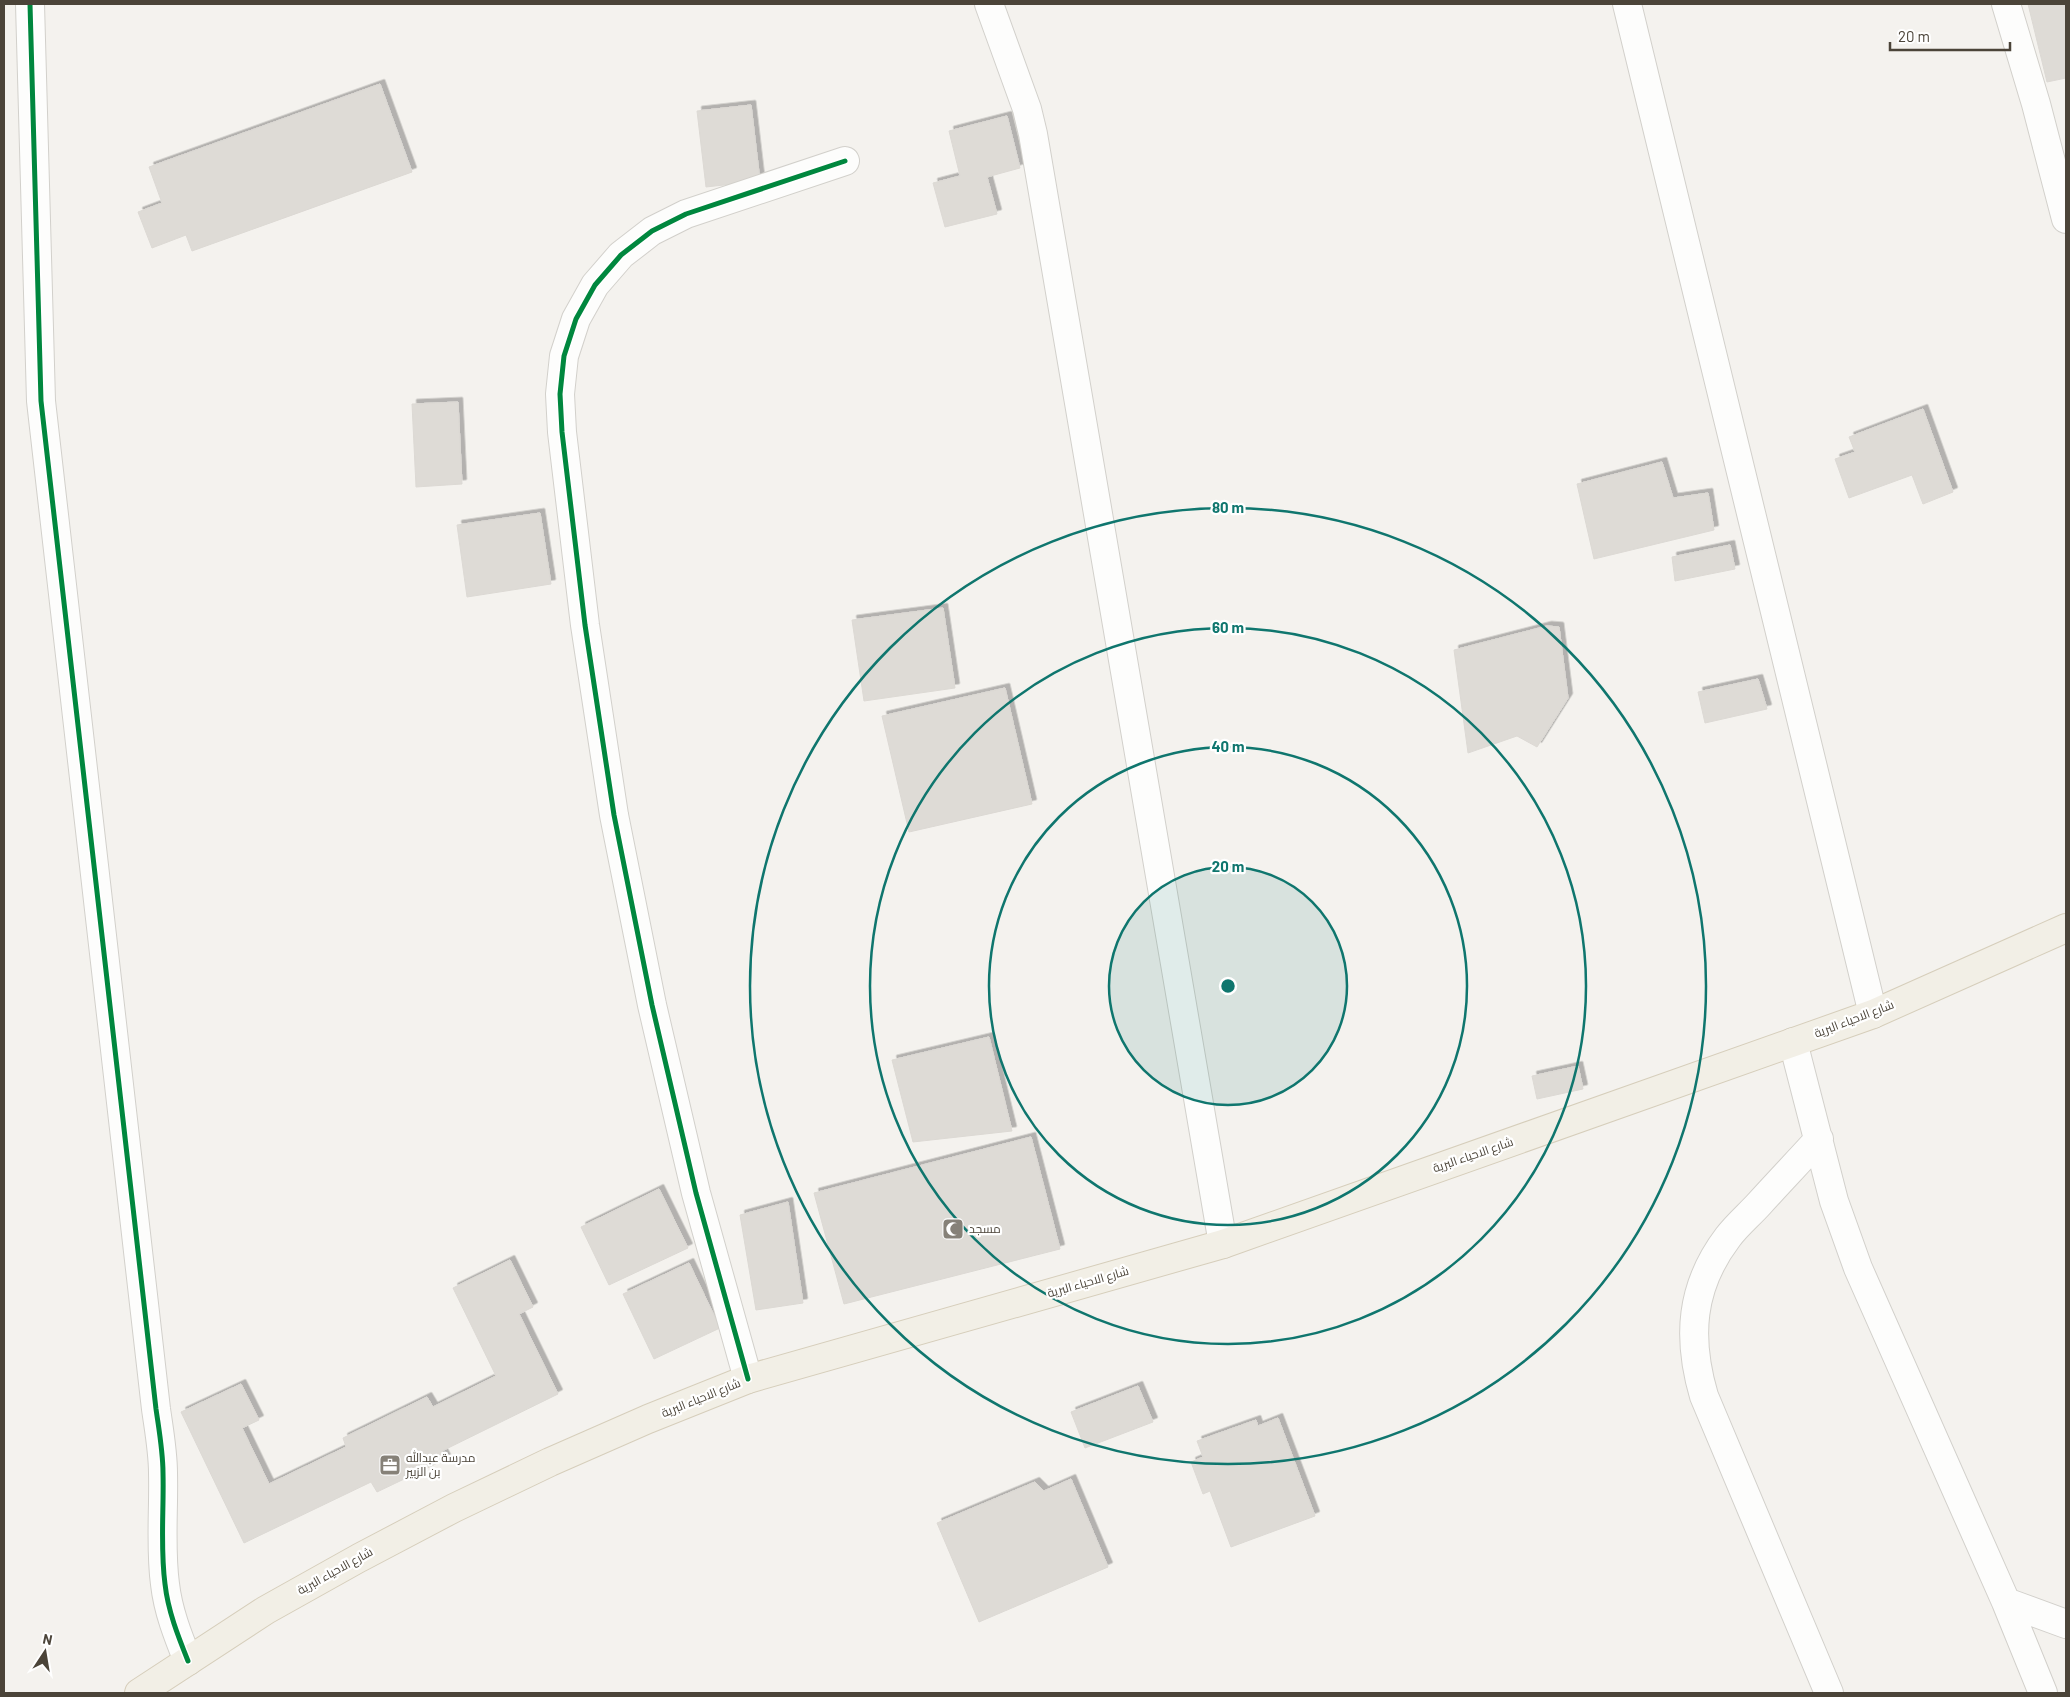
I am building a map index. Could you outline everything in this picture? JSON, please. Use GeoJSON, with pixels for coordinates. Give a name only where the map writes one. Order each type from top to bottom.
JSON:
{"type":"FeatureCollection","features":[{"type":"Feature","properties":{"kind":"main road","name":"شارع الاحياء البرية"},"geometry":{"type":"LineString","coordinates":[[139,1693],[266,1610],[454,1508],[559,1458],[648,1419],[748,1379],[1223,1244],[1873,1014],[2066,928]]}},
{"type":"Feature","properties":{"kind":"street"},"geometry":{"type":"LineString","coordinates":[[30,4],[41,401],[161,1440],[163,1472],[162,1544],[165,1585],[174,1624],[188,1661]]}},
{"type":"Feature","properties":{"kind":"street"},"geometry":{"type":"LineString","coordinates":[[989,4],[1027,109],[1032,134],[1223,1244]]}},
{"type":"Feature","properties":{"kind":"street"},"geometry":{"type":"LineString","coordinates":[[1627,4],[1873,1014]]}},
{"type":"Feature","properties":{"kind":"street"},"geometry":{"type":"LineString","coordinates":[[2006,4],[2036,104],[2066,219]]}},
{"type":"Feature","properties":{"kind":"street"},"geometry":{"type":"LineString","coordinates":[[748,1379],[696,1193],[652,1005],[614,816],[584,625],[562,432],[560,394],[564,356],[576,319],[595,285],[621,255],[652,231],[686,214],[845,161]]}},
{"type":"Feature","properties":{"kind":"street"},"geometry":{"type":"LineString","coordinates":[[1793,1042],[1834,1201],[1858,1268],[2006,1602],[2043,1693]]}},
{"type":"Feature","properties":{"kind":"street"},"geometry":{"type":"LineString","coordinates":[[1818,1139],[1728,1236],[1713,1260],[1701,1286],[1694,1313],[1693,1341],[1696,1369],[1704,1396],[1829,1693]]}},
{"type":"Feature","properties":{"kind":"street"},"geometry":{"type":"LineString","coordinates":[[2006,1602],[2066,1624]]}},
{"type":"Feature","properties":{"kind":"building"},"geometry":{"type":"Polygon","coordinates":[[[2028,4],[2066,4],[2066,78],[2047,82],[2028,4]]]}},
{"type":"Feature","properties":{"kind":"building"},"geometry":{"type":"Polygon","coordinates":[[[380,84],[412,172],[192,251],[186,235],[152,248],[138,212],[162,203],[149,167],[380,84]]]}},
{"type":"Feature","properties":{"kind":"building"},"geometry":{"type":"Polygon","coordinates":[[[751,105],[760,181],[706,187],[697,111],[751,105]]]}},
{"type":"Feature","properties":{"kind":"building"},"geometry":{"type":"Polygon","coordinates":[[[1007,116],[1020,168],[987,177],[997,214],[945,227],[933,183],[960,176],[949,131],[1007,116]]]}},
{"type":"Feature","properties":{"kind":"building"},"geometry":{"type":"Polygon","coordinates":[[[458,402],[462,484],[416,487],[412,404],[458,402]]]}},
{"type":"Feature","properties":{"kind":"building"},"geometry":{"type":"Polygon","coordinates":[[[1923,409],[1953,492],[1923,504],[1912,475],[1849,498],[1835,459],[1855,452],[1849,437],[1923,409]]]}},
{"type":"Feature","properties":{"kind":"building"},"geometry":{"type":"Polygon","coordinates":[[[1662,462],[1673,498],[1708,493],[1714,530],[1594,559],[1577,484],[1662,462]]]}},
{"type":"Feature","properties":{"kind":"building"},"geometry":{"type":"Polygon","coordinates":[[[540,513],[551,584],[467,597],[457,525],[540,513]]]}},
{"type":"Feature","properties":{"kind":"building"},"geometry":{"type":"Polygon","coordinates":[[[1730,545],[1735,569],[1675,581],[1672,557],[1730,545]]]}},
{"type":"Feature","properties":{"kind":"building"},"geometry":{"type":"Polygon","coordinates":[[[943,608],[955,688],[864,701],[852,620],[943,608]]]}},
{"type":"Feature","properties":{"kind":"building"},"geometry":{"type":"Polygon","coordinates":[[[1547,626],[1559,627],[1568,698],[1537,747],[1517,736],[1468,753],[1454,650],[1547,626]]]}},
{"type":"Feature","properties":{"kind":"building"},"geometry":{"type":"Polygon","coordinates":[[[1758,679],[1767,709],[1705,723],[1698,692],[1758,679]]]}},
{"type":"Feature","properties":{"kind":"building"},"geometry":{"type":"Polygon","coordinates":[[[1005,688],[1032,804],[909,832],[882,716],[1005,688]]]}},
{"type":"Feature","properties":{"kind":"building"},"geometry":{"type":"Polygon","coordinates":[[[989,1037],[1012,1131],[913,1142],[892,1060],[989,1037]]]}},
{"type":"Feature","properties":{"kind":"building"},"geometry":{"type":"Polygon","coordinates":[[[1578,1066],[1583,1089],[1537,1099],[1532,1076],[1578,1066]]]}},
{"type":"Feature","properties":{"kind":"building"},"geometry":{"type":"Polygon","coordinates":[[[1031,1137],[1060,1249],[844,1304],[814,1193],[1031,1137]]]}},
{"type":"Feature","properties":{"kind":"building"},"geometry":{"type":"Polygon","coordinates":[[[659,1189],[688,1248],[609,1285],[581,1227],[659,1189]]]}},
{"type":"Feature","properties":{"kind":"building"},"geometry":{"type":"Polygon","coordinates":[[[788,1202],[803,1303],[756,1310],[740,1215],[788,1202]]]}},
{"type":"Feature","properties":{"kind":"building"},"geometry":{"type":"Polygon","coordinates":[[[510,1260],[533,1307],[519,1314],[558,1394],[442,1451],[446,1459],[377,1492],[371,1482],[244,1543],[181,1412],[241,1384],[259,1420],[242,1428],[269,1484],[346,1447],[343,1438],[427,1397],[433,1407],[496,1376],[453,1288],[510,1260]]]}},
{"type":"Feature","properties":{"kind":"building"},"geometry":{"type":"Polygon","coordinates":[[[689,1263],[720,1328],[654,1359],[623,1294],[689,1263]]]}},
{"type":"Feature","properties":{"kind":"building"},"geometry":{"type":"Polygon","coordinates":[[[1138,1386],[1153,1422],[1085,1448],[1071,1412],[1138,1386]]]}},
{"type":"Feature","properties":{"kind":"building"},"geometry":{"type":"Polygon","coordinates":[[[1278,1418],[1315,1516],[1231,1547],[1210,1491],[1203,1494],[1191,1462],[1203,1457],[1197,1441],[1256,1420],[1258,1426],[1278,1418]]]}},
{"type":"Feature","properties":{"kind":"building"},"geometry":{"type":"Polygon","coordinates":[[[1071,1479],[1108,1567],[979,1622],[937,1523],[1035,1482],[1044,1491],[1071,1479]]]}},
{"type":"Feature","properties":{"kind":"cycle path"},"geometry":{"type":"LineString","coordinates":[[30,4],[41,401],[162,1449],[162,1528],[166,1594],[177,1633],[188,1661]]}},
{"type":"Feature","properties":{"kind":"cycle path"},"geometry":{"type":"LineString","coordinates":[[748,1379],[696,1193],[652,1005],[614,815],[585,625],[562,432],[560,394],[564,356],[576,319],[595,285],[621,255],[652,231],[686,214],[845,161]]}},
{"type":"Feature","properties":{"kind":"place","name":"مسجد"},"geometry":{"type":"Point","coordinates":[953,1229]}},
{"type":"Feature","properties":{"kind":"place","name":"مدرسة عبدالله بن الزبير"},"geometry":{"type":"Point","coordinates":[390,1465]}}]}
